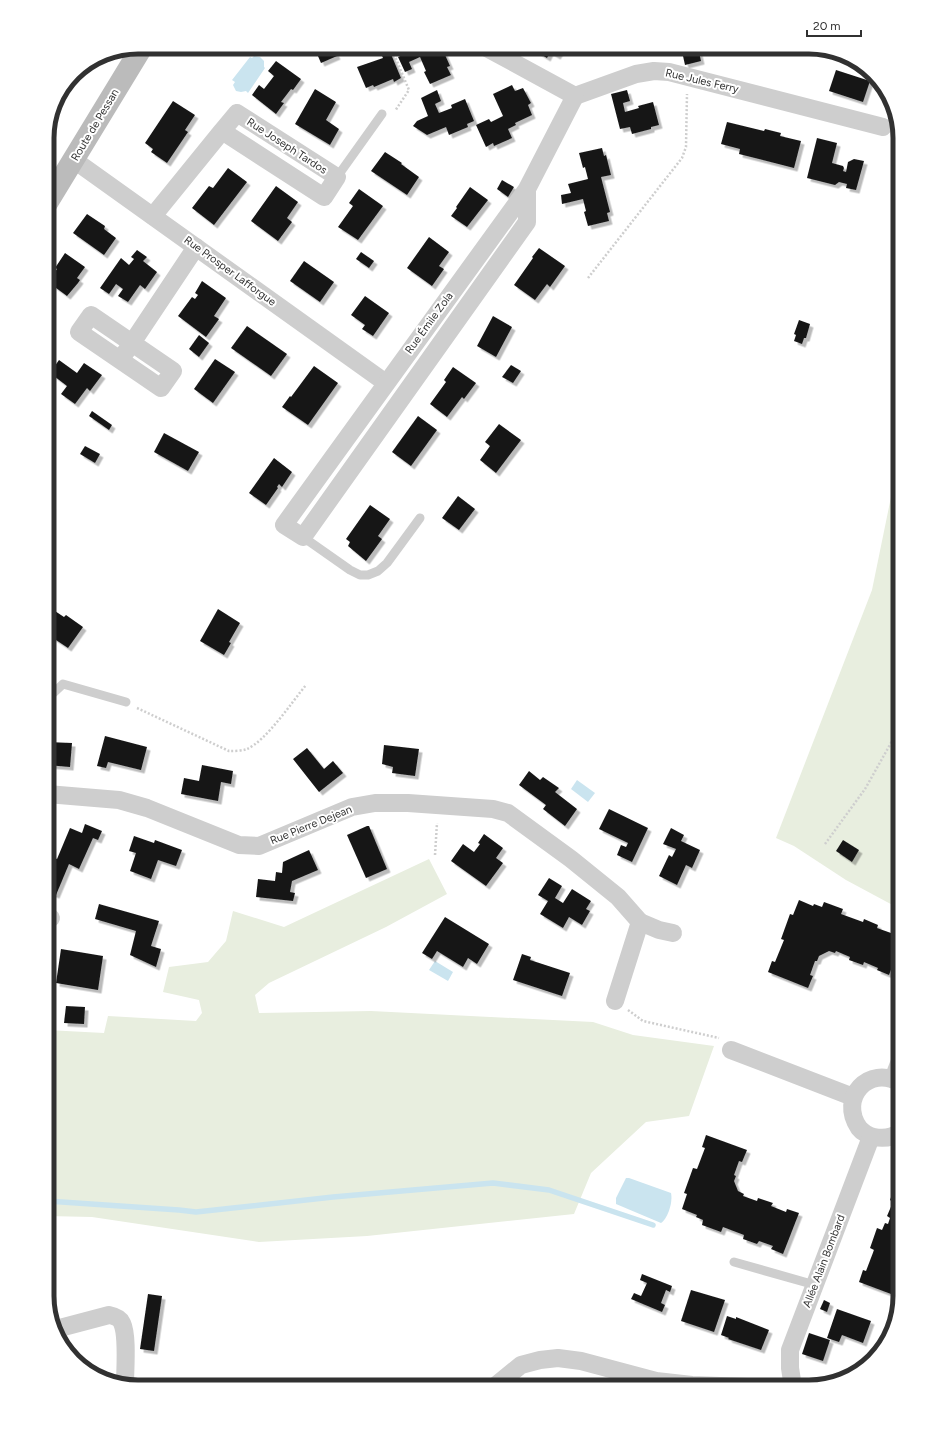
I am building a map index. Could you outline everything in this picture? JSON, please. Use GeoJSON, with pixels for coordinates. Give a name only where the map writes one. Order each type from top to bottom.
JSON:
{"type":"FeatureCollection","features":[{"type":"Feature","properties":{"kind":"main road","name":"Route de Pessan"},"geometry":{"type":"LineString","coordinates":[[54,191],[141,54]]}},
{"type":"Feature","properties":{"kind":"street"},"geometry":{"type":"LineString","coordinates":[[498,54],[575,96]]}},
{"type":"Feature","properties":{"kind":"street","name":"Rue Jules Ferry"},"geometry":{"type":"LineString","coordinates":[[575,96],[636,74],[654,71],[669,72],[883,127]]}},
{"type":"Feature","properties":{"kind":"street","name":"Rue Émile Zola"},"geometry":{"type":"LineString","coordinates":[[303,537],[284,525],[526,189],[575,96]]}},
{"type":"Feature","properties":{"kind":"street","name":"Rue Joseph Tardos"},"geometry":{"type":"LineString","coordinates":[[153,216],[222,131],[324,196],[337,177]]}},
{"type":"Feature","properties":{"kind":"street","name":"Rue Prosper Lafforgue"},"geometry":{"type":"LineString","coordinates":[[74,160],[386,383]]}},
{"type":"Feature","properties":{"kind":"street"},"geometry":{"type":"LineString","coordinates":[[303,537],[527,222],[526,189]]}},
{"type":"Feature","properties":{"kind":"street"},"geometry":{"type":"LineString","coordinates":[[120,360],[196,247]]}},
{"type":"Feature","properties":{"kind":"street"},"geometry":{"type":"LineString","coordinates":[[91,315],[132,342],[173,371],[161,388],[79,332],[91,315]]}},
{"type":"Feature","properties":{"kind":"street","name":"Rue Pierre Dejean"},"geometry":{"type":"LineString","coordinates":[[54,795],[119,800],[147,808],[239,845],[248,846],[259,846],[352,807],[375,803],[408,803],[493,809],[508,813],[577,864],[618,897],[640,922],[659,930],[673,933]]}},
{"type":"Feature","properties":{"kind":"street"},"geometry":{"type":"LineString","coordinates":[[615,1001],[640,922]]}},
{"type":"Feature","properties":{"kind":"street"},"geometry":{"type":"LineString","coordinates":[[731,1050],[853,1097]]}},
{"type":"Feature","properties":{"kind":"street"},"geometry":{"type":"LineString","coordinates":[[893,1080],[881,1077],[869,1080],[860,1087],[853,1097],[851,1109],[854,1121],[861,1130],[871,1137],[883,1139],[893,1136]]}},
{"type":"Feature","properties":{"kind":"street","name":"Allée Alain Bombard"},"geometry":{"type":"LineString","coordinates":[[792,1380],[790,1350],[871,1137]]}},
{"type":"Feature","properties":{"kind":"street"},"geometry":{"type":"LineString","coordinates":[[60,1328],[109,1315],[116,1317],[122,1322],[125,1334],[125,1379]]}},
{"type":"Feature","properties":{"kind":"street"},"geometry":{"type":"LineString","coordinates":[[503,1380],[521,1365],[540,1360],[558,1358],[581,1361],[652,1380]]}},
{"type":"Feature","properties":{"kind":"lane"},"geometry":{"type":"LineString","coordinates":[[337,177],[382,114]]}},
{"type":"Feature","properties":{"kind":"lane"},"geometry":{"type":"LineString","coordinates":[[303,537],[350,570],[360,575],[368,575],[378,571],[387,563],[420,518]]}},
{"type":"Feature","properties":{"kind":"lane"},"geometry":{"type":"LineString","coordinates":[[54,692],[63,684],[126,702]]}},
{"type":"Feature","properties":{"kind":"lane"},"geometry":{"type":"LineString","coordinates":[[734,1262],[815,1285]]}},
{"type":"Feature","properties":{"kind":"path"},"geometry":{"type":"LineString","coordinates":[[382,114],[396,111],[409,90],[394,54]]}},
{"type":"Feature","properties":{"kind":"path"},"geometry":{"type":"LineString","coordinates":[[588,278],[682,158],[686,147],[688,77]]}},
{"type":"Feature","properties":{"kind":"path"},"geometry":{"type":"LineString","coordinates":[[126,702],[228,751],[247,749],[263,738],[306,685]]}},
{"type":"Feature","properties":{"kind":"path"},"geometry":{"type":"LineString","coordinates":[[825,844],[865,789],[893,739]]}},
{"type":"Feature","properties":{"kind":"path"},"geometry":{"type":"LineString","coordinates":[[435,855],[438,805]]}},
{"type":"Feature","properties":{"kind":"path"},"geometry":{"type":"LineString","coordinates":[[615,1001],[643,1021],[718,1037],[731,1050]]}},
{"type":"Feature","properties":{"kind":"green space"},"geometry":{"type":"Polygon","coordinates":[[[893,487],[893,905],[846,880],[794,846],[776,838],[872,590],[893,487]]]}},
{"type":"Feature","properties":{"kind":"green space"},"geometry":{"type":"Polygon","coordinates":[[[429,859],[447,894],[386,927],[269,983],[255,995],[259,1013],[371,1011],[593,1022],[633,1035],[714,1046],[689,1116],[646,1122],[591,1173],[574,1214],[367,1236],[259,1242],[92,1217],[54,1216],[54,1030],[104,1033],[108,1016],[196,1021],[202,1013],[199,1000],[163,992],[169,967],[208,962],[226,941],[233,911],[284,927],[429,859]]]}},
{"type":"Feature","properties":{"kind":"water"},"geometry":{"type":"Polygon","coordinates":[[[254,56],[260,57],[264,61],[265,68],[248,93],[246,91],[236,91],[233,85],[235,82],[232,80],[250,57],[252,58],[254,56]]]}},
{"type":"Feature","properties":{"kind":"water"},"geometry":{"type":"Polygon","coordinates":[[[577,780],[595,793],[588,802],[571,789],[577,780]]]}},
{"type":"Feature","properties":{"kind":"water"},"geometry":{"type":"Polygon","coordinates":[[[435,961],[453,972],[448,981],[429,970],[435,961]]]}},
{"type":"Feature","properties":{"kind":"water"},"geometry":{"type":"Polygon","coordinates":[[[626,1178],[671,1193],[669,1210],[664,1221],[661,1223],[616,1204],[616,1198],[626,1178]]]}},
{"type":"Feature","properties":{"kind":"building"},"geometry":{"type":"Polygon","coordinates":[[[317,54],[336,54],[337,56],[321,63],[317,54]]]}},
{"type":"Feature","properties":{"kind":"building"},"geometry":{"type":"Polygon","coordinates":[[[381,54],[391,54],[401,78],[394,82],[393,79],[374,87],[373,85],[366,88],[357,67],[383,58],[381,54]]]}},
{"type":"Feature","properties":{"kind":"building"},"geometry":{"type":"Polygon","coordinates":[[[404,54],[445,54],[450,66],[447,67],[451,75],[430,84],[424,72],[426,71],[420,57],[409,62],[412,69],[405,72],[398,57],[404,54]]]}},
{"type":"Feature","properties":{"kind":"building"},"geometry":{"type":"Polygon","coordinates":[[[540,54],[549,54],[547,58],[540,54]]]}},
{"type":"Feature","properties":{"kind":"building"},"geometry":{"type":"Polygon","coordinates":[[[683,54],[699,54],[701,61],[685,65],[683,54]]]}},
{"type":"Feature","properties":{"kind":"building"},"geometry":{"type":"Polygon","coordinates":[[[276,61],[301,79],[281,102],[284,103],[276,114],[252,95],[259,85],[264,89],[274,76],[268,71],[276,61]]]}},
{"type":"Feature","properties":{"kind":"building"},"geometry":{"type":"Polygon","coordinates":[[[836,70],[870,81],[863,102],[829,91],[836,70]]]}},
{"type":"Feature","properties":{"kind":"building"},"geometry":{"type":"Polygon","coordinates":[[[512,85],[515,91],[523,88],[531,103],[528,105],[532,115],[515,123],[516,125],[508,129],[512,138],[494,146],[493,143],[486,147],[476,125],[489,119],[491,122],[503,116],[493,94],[512,85]]]}},
{"type":"Feature","properties":{"kind":"building"},"geometry":{"type":"Polygon","coordinates":[[[315,89],[336,102],[326,120],[339,129],[330,145],[295,124],[315,89]]]}},
{"type":"Feature","properties":{"kind":"building"},"geometry":{"type":"Polygon","coordinates":[[[437,90],[441,101],[435,104],[439,113],[452,108],[451,105],[465,99],[474,121],[467,124],[468,127],[449,135],[446,127],[427,135],[413,126],[417,121],[428,116],[421,98],[437,90]]]}},
{"type":"Feature","properties":{"kind":"building"},"geometry":{"type":"Polygon","coordinates":[[[627,90],[630,101],[623,103],[625,112],[639,108],[638,106],[653,102],[659,125],[651,127],[651,129],[632,134],[630,127],[620,129],[611,94],[627,90]]]}},
{"type":"Feature","properties":{"kind":"building"},"geometry":{"type":"Polygon","coordinates":[[[173,101],[195,115],[185,130],[188,132],[167,163],[151,152],[153,149],[145,143],[173,101]]]}},
{"type":"Feature","properties":{"kind":"building"},"geometry":{"type":"Polygon","coordinates":[[[727,122],[764,131],[765,129],[781,133],[780,136],[801,141],[794,168],[739,154],[740,149],[721,144],[727,122]]]}},
{"type":"Feature","properties":{"kind":"building"},"geometry":{"type":"Polygon","coordinates":[[[817,138],[837,143],[832,163],[843,166],[843,171],[846,172],[848,162],[854,159],[864,161],[856,190],[846,188],[847,184],[839,182],[835,185],[807,178],[817,138]]]}},
{"type":"Feature","properties":{"kind":"building"},"geometry":{"type":"Polygon","coordinates":[[[602,148],[604,156],[606,155],[611,175],[601,177],[610,212],[607,213],[609,221],[588,226],[584,212],[586,211],[583,199],[562,204],[561,195],[571,193],[568,184],[588,179],[579,153],[602,148]]]}},
{"type":"Feature","properties":{"kind":"building"},"geometry":{"type":"Polygon","coordinates":[[[385,152],[402,163],[401,164],[419,177],[407,195],[371,171],[385,152]]]}},
{"type":"Feature","properties":{"kind":"building"},"geometry":{"type":"Polygon","coordinates":[[[228,168],[247,182],[214,225],[192,208],[209,186],[213,188],[228,168]]]}},
{"type":"Feature","properties":{"kind":"building"},"geometry":{"type":"Polygon","coordinates":[[[502,180],[514,187],[508,197],[497,189],[502,180]]]}},
{"type":"Feature","properties":{"kind":"building"},"geometry":{"type":"Polygon","coordinates":[[[276,186],[298,202],[287,218],[292,222],[278,241],[251,221],[276,186]]]}},
{"type":"Feature","properties":{"kind":"building"},"geometry":{"type":"Polygon","coordinates":[[[470,187],[488,200],[467,227],[451,216],[470,187]]]}},
{"type":"Feature","properties":{"kind":"building"},"geometry":{"type":"Polygon","coordinates":[[[359,189],[383,206],[358,240],[338,227],[353,206],[349,203],[359,189]]]}},
{"type":"Feature","properties":{"kind":"building"},"geometry":{"type":"Polygon","coordinates":[[[87,214],[105,226],[104,229],[116,238],[104,255],[73,233],[87,214]]]}},
{"type":"Feature","properties":{"kind":"building"},"geometry":{"type":"Polygon","coordinates":[[[429,237],[449,252],[439,266],[444,269],[432,286],[407,268],[429,237]]]}},
{"type":"Feature","properties":{"kind":"building"},"geometry":{"type":"Polygon","coordinates":[[[539,248],[565,266],[550,287],[547,284],[535,300],[514,285],[539,248]]]}},
{"type":"Feature","properties":{"kind":"building"},"geometry":{"type":"Polygon","coordinates":[[[137,250],[147,257],[143,261],[157,272],[145,289],[140,285],[128,302],[118,296],[123,289],[116,284],[109,294],[100,288],[121,258],[129,265],[134,259],[131,257],[137,250]]]}},
{"type":"Feature","properties":{"kind":"building"},"geometry":{"type":"Polygon","coordinates":[[[361,252],[374,261],[369,268],[356,259],[361,252]]]}},
{"type":"Feature","properties":{"kind":"building"},"geometry":{"type":"Polygon","coordinates":[[[65,253],[85,267],[77,278],[80,280],[67,296],[54,286],[54,273],[57,269],[55,268],[65,253]]]}},
{"type":"Feature","properties":{"kind":"building"},"geometry":{"type":"Polygon","coordinates":[[[304,261],[334,282],[320,302],[290,281],[304,261]]]}},
{"type":"Feature","properties":{"kind":"building"},"geometry":{"type":"Polygon","coordinates":[[[202,281],[226,298],[214,316],[219,319],[206,337],[178,316],[192,297],[195,299],[198,295],[195,293],[202,281]]]}},
{"type":"Feature","properties":{"kind":"building"},"geometry":{"type":"Polygon","coordinates":[[[365,296],[389,313],[373,336],[362,329],[365,325],[351,315],[365,296]]]}},
{"type":"Feature","properties":{"kind":"building"},"geometry":{"type":"Polygon","coordinates":[[[493,316],[512,327],[496,357],[477,346],[493,316]]]}},
{"type":"Feature","properties":{"kind":"building"},"geometry":{"type":"Polygon","coordinates":[[[799,320],[810,324],[806,338],[804,338],[802,344],[794,341],[796,335],[794,334],[799,320]]]}},
{"type":"Feature","properties":{"kind":"building"},"geometry":{"type":"Polygon","coordinates":[[[247,326],[287,354],[271,376],[231,348],[247,326]]]}},
{"type":"Feature","properties":{"kind":"building"},"geometry":{"type":"Polygon","coordinates":[[[199,335],[209,343],[199,357],[189,349],[199,335]]]}},
{"type":"Feature","properties":{"kind":"building"},"geometry":{"type":"Polygon","coordinates":[[[215,359],[235,372],[213,403],[194,389],[215,359]]]}},
{"type":"Feature","properties":{"kind":"building"},"geometry":{"type":"Polygon","coordinates":[[[59,360],[77,373],[84,363],[102,375],[90,391],[87,388],[75,404],[61,394],[67,386],[54,376],[54,367],[59,360]]]}},
{"type":"Feature","properties":{"kind":"building"},"geometry":{"type":"Polygon","coordinates":[[[511,365],[521,371],[513,383],[502,377],[511,365]]]}},
{"type":"Feature","properties":{"kind":"building"},"geometry":{"type":"Polygon","coordinates":[[[314,366],[338,383],[308,425],[282,407],[314,366]]]}},
{"type":"Feature","properties":{"kind":"building"},"geometry":{"type":"Polygon","coordinates":[[[453,367],[476,383],[464,399],[462,397],[447,417],[430,404],[446,382],[444,380],[453,367]]]}},
{"type":"Feature","properties":{"kind":"building"},"geometry":{"type":"Polygon","coordinates":[[[92,411],[112,425],[109,430],[89,416],[92,411]]]}},
{"type":"Feature","properties":{"kind":"building"},"geometry":{"type":"Polygon","coordinates":[[[418,416],[437,430],[411,466],[392,452],[418,416]]]}},
{"type":"Feature","properties":{"kind":"building"},"geometry":{"type":"Polygon","coordinates":[[[499,424],[521,440],[496,473],[480,460],[490,446],[485,442],[499,424]]]}},
{"type":"Feature","properties":{"kind":"building"},"geometry":{"type":"Polygon","coordinates":[[[164,433],[199,452],[188,471],[154,452],[164,433]]]}},
{"type":"Feature","properties":{"kind":"building"},"geometry":{"type":"Polygon","coordinates":[[[85,446],[100,454],[95,463],[80,454],[85,446]]]}},
{"type":"Feature","properties":{"kind":"building"},"geometry":{"type":"Polygon","coordinates":[[[274,458],[292,472],[282,487],[279,484],[277,487],[278,488],[266,505],[249,493],[274,458]]]}},
{"type":"Feature","properties":{"kind":"building"},"geometry":{"type":"Polygon","coordinates":[[[458,496],[475,509],[459,530],[442,518],[458,496]]]}},
{"type":"Feature","properties":{"kind":"building"},"geometry":{"type":"Polygon","coordinates":[[[370,505],[390,519],[378,536],[382,539],[366,561],[348,546],[350,542],[346,539],[370,505]]]}},
{"type":"Feature","properties":{"kind":"building"},"geometry":{"type":"Polygon","coordinates":[[[218,609],[240,623],[229,642],[231,643],[224,655],[200,641],[218,609]]]}},
{"type":"Feature","properties":{"kind":"building"},"geometry":{"type":"Polygon","coordinates":[[[54,610],[64,617],[66,615],[83,627],[68,648],[54,639],[54,610]]]}},
{"type":"Feature","properties":{"kind":"building"},"geometry":{"type":"Polygon","coordinates":[[[105,736],[147,747],[141,770],[108,762],[106,768],[97,766],[105,736]]]}},
{"type":"Feature","properties":{"kind":"building"},"geometry":{"type":"Polygon","coordinates":[[[54,742],[72,743],[70,767],[54,766],[54,742]]]}},
{"type":"Feature","properties":{"kind":"building"},"geometry":{"type":"Polygon","coordinates":[[[384,745],[419,749],[415,776],[392,773],[393,767],[382,764],[384,745]]]}},
{"type":"Feature","properties":{"kind":"building"},"geometry":{"type":"Polygon","coordinates":[[[307,748],[324,769],[333,761],[343,773],[319,792],[293,759],[307,748]]]}},
{"type":"Feature","properties":{"kind":"building"},"geometry":{"type":"Polygon","coordinates":[[[202,765],[233,771],[231,784],[221,782],[218,801],[181,794],[184,778],[199,781],[202,765]]]}},
{"type":"Feature","properties":{"kind":"building"},"geometry":{"type":"Polygon","coordinates":[[[529,771],[540,780],[543,777],[559,788],[555,792],[577,809],[565,826],[543,809],[546,805],[519,785],[529,771]]]}},
{"type":"Feature","properties":{"kind":"building"},"geometry":{"type":"Polygon","coordinates":[[[609,809],[648,828],[632,862],[617,855],[621,845],[626,847],[628,843],[599,829],[609,809]]]}},
{"type":"Feature","properties":{"kind":"building"},"geometry":{"type":"Polygon","coordinates":[[[85,824],[102,831],[98,840],[93,838],[79,869],[69,864],[56,895],[54,894],[54,858],[57,859],[70,828],[82,833],[85,824]]]}},
{"type":"Feature","properties":{"kind":"building"},"geometry":{"type":"Polygon","coordinates":[[[369,826],[387,869],[366,878],[347,835],[369,826]]]}},
{"type":"Feature","properties":{"kind":"building"},"geometry":{"type":"Polygon","coordinates":[[[671,828],[684,835],[681,841],[700,850],[692,868],[686,865],[677,885],[659,876],[669,855],[672,857],[676,849],[663,844],[671,828]]]}},
{"type":"Feature","properties":{"kind":"building"},"geometry":{"type":"Polygon","coordinates":[[[484,834],[503,848],[496,858],[503,863],[486,886],[451,861],[463,844],[474,852],[480,844],[478,843],[484,834]]]}},
{"type":"Feature","properties":{"kind":"building"},"geometry":{"type":"Polygon","coordinates":[[[134,836],[154,843],[155,840],[182,850],[176,866],[158,860],[151,879],[130,871],[136,853],[129,851],[134,836]]]}},
{"type":"Feature","properties":{"kind":"building"},"geometry":{"type":"Polygon","coordinates":[[[843,840],[859,850],[852,862],[836,851],[843,840]]]}},
{"type":"Feature","properties":{"kind":"building"},"geometry":{"type":"Polygon","coordinates":[[[309,850],[318,870],[292,881],[290,892],[295,893],[293,901],[256,897],[258,879],[275,881],[276,872],[282,873],[283,862],[309,850]]]}},
{"type":"Feature","properties":{"kind":"building"},"geometry":{"type":"Polygon","coordinates":[[[549,878],[562,886],[555,898],[563,903],[572,889],[591,901],[586,909],[590,911],[582,925],[569,917],[563,928],[540,914],[548,901],[538,895],[549,878]]]}},
{"type":"Feature","properties":{"kind":"building"},"geometry":{"type":"Polygon","coordinates":[[[799,900],[813,906],[814,904],[822,907],[824,902],[843,909],[841,914],[863,922],[864,919],[878,925],[877,928],[891,933],[893,930],[893,964],[889,975],[864,962],[863,965],[849,960],[850,957],[836,951],[835,953],[829,951],[819,956],[817,961],[815,961],[810,975],[813,976],[808,988],[768,972],[772,961],[775,962],[784,940],[781,939],[790,914],[793,915],[799,900]]]}},
{"type":"Feature","properties":{"kind":"building"},"geometry":{"type":"Polygon","coordinates":[[[99,904],[159,921],[151,946],[161,949],[156,967],[130,955],[136,931],[95,919],[99,904]]]}},
{"type":"Feature","properties":{"kind":"building"},"geometry":{"type":"Polygon","coordinates":[[[445,917],[489,944],[477,964],[468,958],[463,967],[437,951],[432,959],[422,953],[445,917]]]}},
{"type":"Feature","properties":{"kind":"building"},"geometry":{"type":"Polygon","coordinates":[[[61,949],[103,956],[98,990],[56,983],[61,949]]]}},
{"type":"Feature","properties":{"kind":"building"},"geometry":{"type":"Polygon","coordinates":[[[522,954],[531,957],[530,960],[570,973],[562,996],[513,980],[522,954]]]}},
{"type":"Feature","properties":{"kind":"building"},"geometry":{"type":"Polygon","coordinates":[[[66,1006],[85,1007],[84,1024],[64,1023],[66,1006]]]}},
{"type":"Feature","properties":{"kind":"building"},"geometry":{"type":"Polygon","coordinates":[[[706,1135],[747,1150],[742,1162],[739,1161],[734,1175],[736,1176],[734,1181],[738,1191],[744,1194],[743,1196],[757,1201],[758,1198],[773,1203],[771,1206],[786,1212],[787,1209],[799,1213],[783,1254],[771,1249],[773,1246],[759,1241],[757,1244],[743,1239],[744,1235],[723,1227],[721,1232],[702,1225],[703,1220],[696,1217],[697,1215],[682,1209],[687,1194],[684,1193],[693,1168],[697,1169],[705,1148],[702,1147],[706,1135]]]}},
{"type":"Feature","properties":{"kind":"building"},"geometry":{"type":"Polygon","coordinates":[[[893,1192],[893,1202],[890,1200],[893,1192]]]}},
{"type":"Feature","properties":{"kind":"building"},"geometry":{"type":"Polygon","coordinates":[[[893,1202],[893,1295],[859,1282],[863,1270],[866,1271],[874,1250],[870,1248],[877,1228],[882,1230],[885,1223],[888,1224],[890,1218],[887,1216],[893,1202]]]}},
{"type":"Feature","properties":{"kind":"building"},"geometry":{"type":"Polygon","coordinates":[[[642,1274],[672,1286],[670,1292],[666,1290],[661,1303],[665,1305],[662,1312],[631,1299],[634,1293],[641,1296],[647,1283],[640,1280],[642,1274]]]}},
{"type":"Feature","properties":{"kind":"building"},"geometry":{"type":"Polygon","coordinates":[[[691,1290],[725,1300],[714,1332],[681,1321],[691,1290]]]}},
{"type":"Feature","properties":{"kind":"building"},"geometry":{"type":"Polygon","coordinates":[[[148,1294],[162,1296],[154,1351],[140,1349],[148,1294]]]}},
{"type":"Feature","properties":{"kind":"building"},"geometry":{"type":"Polygon","coordinates":[[[824,1300],[830,1303],[827,1312],[820,1309],[824,1300]]]}},
{"type":"Feature","properties":{"kind":"building"},"geometry":{"type":"Polygon","coordinates":[[[837,1309],[871,1321],[863,1343],[842,1335],[839,1342],[827,1338],[837,1309]]]}},
{"type":"Feature","properties":{"kind":"building"},"geometry":{"type":"Polygon","coordinates":[[[727,1316],[736,1319],[736,1317],[769,1330],[761,1350],[728,1339],[729,1338],[721,1335],[727,1316]]]}},
{"type":"Feature","properties":{"kind":"building"},"geometry":{"type":"Polygon","coordinates":[[[809,1333],[830,1340],[823,1361],[802,1354],[809,1333]]]}},
{"type":"Feature","properties":{"kind":"waterway"},"geometry":{"type":"LineString","coordinates":[[54,1201],[196,1212],[333,1197],[493,1183],[549,1190],[653,1225]]}}]}
